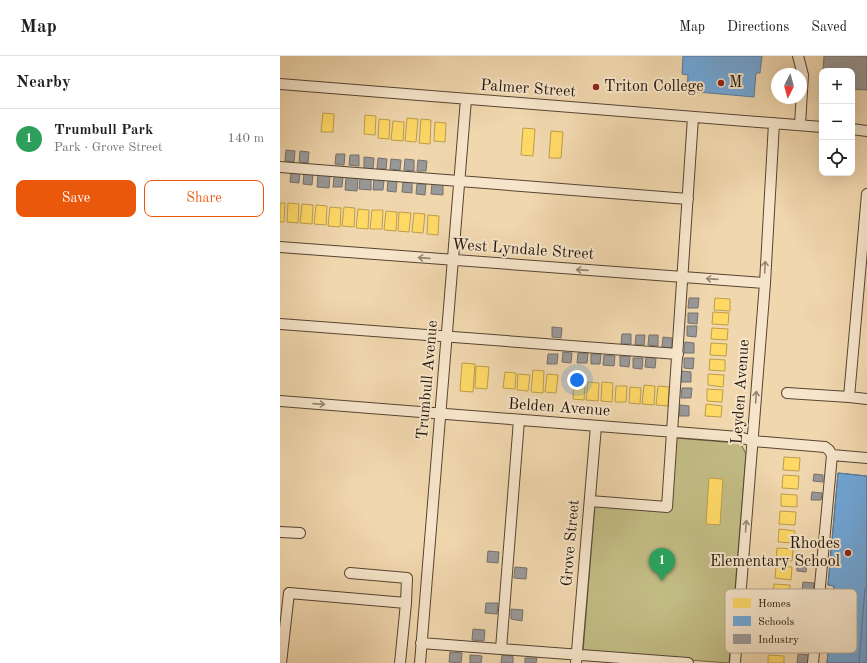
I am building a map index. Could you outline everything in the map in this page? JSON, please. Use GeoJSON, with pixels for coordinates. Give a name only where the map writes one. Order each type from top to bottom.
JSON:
{"type":"FeatureCollection","features":[{"type":"Feature","properties":{"kind":"street"},"geometry":{"type":"LineString","coordinates":[[798,56],[803,75],[800,125]]}},
{"type":"Feature","properties":{"kind":"street","name":"Palmer Street"},"geometry":{"type":"LineString","coordinates":[[280,84],[819,127]]}},
{"type":"Feature","properties":{"kind":"street","name":"Trumbull Avenue"},"geometry":{"type":"LineString","coordinates":[[420,663],[466,99]]}},
{"type":"Feature","properties":{"kind":"street"},"geometry":{"type":"LineString","coordinates":[[590,501],[667,508],[694,117]]}},
{"type":"Feature","properties":{"kind":"street","name":"Leyden Avenue"},"geometry":{"type":"LineString","coordinates":[[741,589],[764,283],[774,123]]}},
{"type":"Feature","properties":{"kind":"street"},"geometry":{"type":"LineString","coordinates":[[855,129],[867,131]]}},
{"type":"Feature","properties":{"kind":"street"},"geometry":{"type":"LineString","coordinates":[[280,167],[688,198]]}},
{"type":"Feature","properties":{"kind":"street"},"geometry":{"type":"LineString","coordinates":[[849,398],[867,195]]}},
{"type":"Feature","properties":{"kind":"street","name":"West Lyndale Street"},"geometry":{"type":"LineString","coordinates":[[280,247],[764,283]]}},
{"type":"Feature","properties":{"kind":"street"},"geometry":{"type":"LineString","coordinates":[[280,324],[678,354]]}},
{"type":"Feature","properties":{"kind":"street"},"geometry":{"type":"LineString","coordinates":[[787,393],[867,399]]}},
{"type":"Feature","properties":{"kind":"street","name":"Belden Avenue"},"geometry":{"type":"LineString","coordinates":[[280,401],[739,437],[752,441],[825,447],[832,455]]}},
{"type":"Feature","properties":{"kind":"street"},"geometry":{"type":"LineString","coordinates":[[501,649],[518,420]]}},
{"type":"Feature","properties":{"kind":"street","name":"Grove Street"},"geometry":{"type":"LineString","coordinates":[[577,659],[596,426]]}},
{"type":"Feature","properties":{"kind":"street"},"geometry":{"type":"LineString","coordinates":[[820,589],[832,455],[867,458]]}},
{"type":"Feature","properties":{"kind":"street"},"geometry":{"type":"LineString","coordinates":[[280,532],[300,533]]}},
{"type":"Feature","properties":{"kind":"street"},"geometry":{"type":"LineString","coordinates":[[350,573],[407,578],[400,663]]}},
{"type":"Feature","properties":{"kind":"street"},"geometry":{"type":"LineString","coordinates":[[281,663],[288,593],[406,603]]}},
{"type":"Feature","properties":{"kind":"street"},"geometry":{"type":"LineString","coordinates":[[421,643],[501,649],[577,659],[688,663]]}},
{"type":"Feature","properties":{"kind":"street","name":"Leyden Avenue"},"geometry":{"type":"LineString","coordinates":[[735,663],[736,653]]}},
{"type":"Feature","properties":{"kind":"street"},"geometry":{"type":"LineString","coordinates":[[814,663],[815,653]]}},
{"type":"Feature","properties":{"kind":"shaded area"},"geometry":{"type":"Polygon","coordinates":[[[675,438],[741,444],[746,454],[735,589],[725,589],[725,653],[730,653],[729,663],[583,652],[595,504],[670,510],[675,438]]]}},
{"type":"Feature","properties":{"kind":"building: Homes"},"geometry":{"type":"Polygon","coordinates":[[[323,113],[334,114],[333,132],[321,132],[323,113]]]}},
{"type":"Feature","properties":{"kind":"building: Homes"},"geometry":{"type":"Polygon","coordinates":[[[365,115],[376,116],[375,135],[364,134],[365,115]]]}},
{"type":"Feature","properties":{"kind":"building: Homes"},"geometry":{"type":"Polygon","coordinates":[[[407,118],[418,119],[416,142],[405,141],[407,118]]]}},
{"type":"Feature","properties":{"kind":"building: Homes"},"geometry":{"type":"Polygon","coordinates":[[[379,119],[390,120],[389,139],[378,138],[379,119]]]}},
{"type":"Feature","properties":{"kind":"building: Homes"},"geometry":{"type":"Polygon","coordinates":[[[421,119],[431,120],[430,144],[419,143],[421,119]]]}},
{"type":"Feature","properties":{"kind":"building: Homes"},"geometry":{"type":"Polygon","coordinates":[[[393,121],[404,122],[403,141],[391,140],[393,121]]]}},
{"type":"Feature","properties":{"kind":"building: Homes"},"geometry":{"type":"Polygon","coordinates":[[[435,122],[446,123],[445,142],[434,141],[435,122]]]}},
{"type":"Feature","properties":{"kind":"building: Homes"},"geometry":{"type":"Polygon","coordinates":[[[523,128],[535,129],[533,156],[521,155],[523,128]]]}},
{"type":"Feature","properties":{"kind":"building: Homes"},"geometry":{"type":"Polygon","coordinates":[[[551,131],[563,132],[561,158],[549,158],[551,131]]]}},
{"type":"Feature","properties":{"kind":"building: Homes"},"geometry":{"type":"Polygon","coordinates":[[[280,203],[285,203],[284,222],[280,222],[280,203]]]}},
{"type":"Feature","properties":{"kind":"building: Homes"},"geometry":{"type":"Polygon","coordinates":[[[288,203],[299,204],[298,223],[287,222],[288,203]]]}},
{"type":"Feature","properties":{"kind":"building: Homes"},"geometry":{"type":"Polygon","coordinates":[[[302,204],[313,205],[312,224],[300,223],[302,204]]]}},
{"type":"Feature","properties":{"kind":"building: Homes"},"geometry":{"type":"Polygon","coordinates":[[[316,205],[327,206],[326,225],[314,224],[316,205]]]}},
{"type":"Feature","properties":{"kind":"building: Homes"},"geometry":{"type":"Polygon","coordinates":[[[330,207],[341,208],[340,227],[328,226],[330,207]]]}},
{"type":"Feature","properties":{"kind":"building: Homes"},"geometry":{"type":"Polygon","coordinates":[[[344,207],[355,208],[354,227],[342,226],[344,207]]]}},
{"type":"Feature","properties":{"kind":"building: Homes"},"geometry":{"type":"Polygon","coordinates":[[[358,209],[369,210],[368,229],[356,228],[358,209]]]}},
{"type":"Feature","properties":{"kind":"building: Homes"},"geometry":{"type":"Polygon","coordinates":[[[372,210],[383,210],[382,229],[370,229],[372,210]]]}},
{"type":"Feature","properties":{"kind":"building: Homes"},"geometry":{"type":"Polygon","coordinates":[[[386,211],[397,212],[396,231],[384,230],[386,211]]]}},
{"type":"Feature","properties":{"kind":"building: Homes"},"geometry":{"type":"Polygon","coordinates":[[[399,212],[411,213],[409,232],[398,231],[399,212]]]}},
{"type":"Feature","properties":{"kind":"building: Homes"},"geometry":{"type":"Polygon","coordinates":[[[414,213],[425,214],[423,233],[412,232],[414,213]]]}},
{"type":"Feature","properties":{"kind":"building: Homes"},"geometry":{"type":"Polygon","coordinates":[[[428,215],[439,216],[438,235],[427,234],[428,215]]]}},
{"type":"Feature","properties":{"kind":"building: Homes"},"geometry":{"type":"Polygon","coordinates":[[[715,298],[730,299],[730,311],[714,310],[715,298]]]}},
{"type":"Feature","properties":{"kind":"building: Homes"},"geometry":{"type":"Polygon","coordinates":[[[713,312],[729,313],[728,325],[712,324],[713,312]]]}},
{"type":"Feature","properties":{"kind":"building: Homes"},"geometry":{"type":"Polygon","coordinates":[[[712,328],[728,329],[727,340],[711,339],[712,328]]]}},
{"type":"Feature","properties":{"kind":"building: Homes"},"geometry":{"type":"Polygon","coordinates":[[[711,343],[727,344],[726,356],[710,355],[711,343]]]}},
{"type":"Feature","properties":{"kind":"building: Homes"},"geometry":{"type":"Polygon","coordinates":[[[710,359],[725,360],[725,371],[709,370],[710,359]]]}},
{"type":"Feature","properties":{"kind":"building: Homes"},"geometry":{"type":"Polygon","coordinates":[[[462,363],[475,364],[473,392],[460,391],[462,363]]]}},
{"type":"Feature","properties":{"kind":"building: Homes"},"geometry":{"type":"Polygon","coordinates":[[[476,366],[489,367],[487,389],[475,388],[476,366]]]}},
{"type":"Feature","properties":{"kind":"building: Homes"},"geometry":{"type":"Polygon","coordinates":[[[533,370],[544,371],[543,393],[531,392],[533,370]]]}},
{"type":"Feature","properties":{"kind":"building: Homes"},"geometry":{"type":"Polygon","coordinates":[[[505,372],[516,373],[515,389],[503,388],[505,372]]]}},
{"type":"Feature","properties":{"kind":"building: Homes"},"geometry":{"type":"Polygon","coordinates":[[[518,374],[530,375],[528,391],[517,390],[518,374]]]}},
{"type":"Feature","properties":{"kind":"building: Homes"},"geometry":{"type":"Polygon","coordinates":[[[547,374],[558,375],[556,393],[545,392],[547,374]]]}},
{"type":"Feature","properties":{"kind":"building: Homes"},"geometry":{"type":"Polygon","coordinates":[[[708,374],[724,375],[723,387],[708,385],[708,374]]]}},
{"type":"Feature","properties":{"kind":"building: Homes"},"geometry":{"type":"Polygon","coordinates":[[[588,382],[599,383],[598,401],[586,400],[588,382]]]}},
{"type":"Feature","properties":{"kind":"building: Homes"},"geometry":{"type":"Polygon","coordinates":[[[602,382],[613,383],[612,402],[601,401],[602,382]]]}},
{"type":"Feature","properties":{"kind":"building: Homes"},"geometry":{"type":"Polygon","coordinates":[[[574,383],[585,384],[584,400],[573,399],[574,383]]]}},
{"type":"Feature","properties":{"kind":"building: Homes"},"geometry":{"type":"Polygon","coordinates":[[[644,385],[655,386],[654,405],[642,404],[644,385]]]}},
{"type":"Feature","properties":{"kind":"building: Homes"},"geometry":{"type":"Polygon","coordinates":[[[616,386],[627,386],[626,402],[615,402],[616,386]]]}},
{"type":"Feature","properties":{"kind":"building: Homes"},"geometry":{"type":"Polygon","coordinates":[[[658,386],[669,387],[668,406],[656,405],[658,386]]]}},
{"type":"Feature","properties":{"kind":"building: Homes"},"geometry":{"type":"Polygon","coordinates":[[[630,387],[641,388],[640,404],[629,403],[630,387]]]}},
{"type":"Feature","properties":{"kind":"building: Homes"},"geometry":{"type":"Polygon","coordinates":[[[707,389],[723,390],[722,402],[707,401],[707,389]]]}},
{"type":"Feature","properties":{"kind":"building: Homes"},"geometry":{"type":"Polygon","coordinates":[[[706,404],[722,406],[721,417],[705,416],[706,404]]]}},
{"type":"Feature","properties":{"kind":"building: Homes"},"geometry":{"type":"Polygon","coordinates":[[[784,457],[800,458],[799,471],[783,470],[784,457]]]}},
{"type":"Feature","properties":{"kind":"building: Homes"},"geometry":{"type":"Polygon","coordinates":[[[783,475],[799,476],[798,489],[782,488],[783,475]]]}},
{"type":"Feature","properties":{"kind":"building: Homes"},"geometry":{"type":"Polygon","coordinates":[[[709,478],[723,479],[720,525],[706,524],[709,478]]]}},
{"type":"Feature","properties":{"kind":"building: Homes"},"geometry":{"type":"Polygon","coordinates":[[[781,494],[797,495],[797,507],[781,506],[781,494]]]}},
{"type":"Feature","properties":{"kind":"building: Homes"},"geometry":{"type":"Polygon","coordinates":[[[780,511],[796,512],[795,525],[779,524],[780,511]]]}},
{"type":"Feature","properties":{"kind":"building: Homes"},"geometry":{"type":"Polygon","coordinates":[[[779,529],[795,531],[794,543],[778,542],[779,529]]]}},
{"type":"Feature","properties":{"kind":"building: Homes"},"geometry":{"type":"Polygon","coordinates":[[[777,548],[793,549],[792,561],[776,560],[777,548]]]}},
{"type":"Feature","properties":{"kind":"building: Homes"},"geometry":{"type":"Polygon","coordinates":[[[776,566],[792,567],[791,580],[775,578],[776,566]]]}},
{"type":"Feature","properties":{"kind":"building: Homes"},"geometry":{"type":"Polygon","coordinates":[[[774,584],[790,585],[790,589],[774,589],[774,584]]]}},
{"type":"Feature","properties":{"kind":"building: Homes"},"geometry":{"type":"Polygon","coordinates":[[[768,655],[784,656],[784,663],[768,663],[768,655]]]}},
{"type":"Feature","properties":{"kind":"building: Schools","name":"M"},"geometry":{"type":"Polygon","coordinates":[[[683,56],[762,56],[760,73],[756,73],[754,97],[687,91],[688,75],[682,74],[683,56]]]}},
{"type":"Feature","properties":{"kind":"building: Schools"},"geometry":{"type":"Polygon","coordinates":[[[838,473],[867,476],[867,588],[865,588],[859,663],[827,663],[828,653],[857,653],[857,589],[834,589],[834,586],[828,585],[838,473]]]}},
{"type":"Feature","properties":{"kind":"building: Schools"},"geometry":{"type":"Polygon","coordinates":[[[838,473],[867,476],[867,663],[827,663],[828,653],[857,653],[857,589],[834,589],[834,586],[828,585],[838,473]]]}},
{"type":"Feature","properties":{"kind":"building: Industry"},"geometry":{"type":"Polygon","coordinates":[[[824,56],[867,56],[867,90],[855,89],[855,68],[823,68],[824,56]]]}},
{"type":"Feature","properties":{"kind":"building: Industry"},"geometry":{"type":"Polygon","coordinates":[[[286,150],[295,151],[294,162],[285,161],[286,150]]]}},
{"type":"Feature","properties":{"kind":"building: Industry"},"geometry":{"type":"Polygon","coordinates":[[[300,151],[309,152],[308,163],[299,162],[300,151]]]}},
{"type":"Feature","properties":{"kind":"building: Industry"},"geometry":{"type":"Polygon","coordinates":[[[336,154],[345,154],[344,165],[335,164],[336,154]]]}},
{"type":"Feature","properties":{"kind":"building: Industry"},"geometry":{"type":"Polygon","coordinates":[[[350,155],[359,155],[359,166],[349,165],[350,155]]]}},
{"type":"Feature","properties":{"kind":"building: Industry"},"geometry":{"type":"Polygon","coordinates":[[[364,157],[374,158],[373,169],[364,168],[364,157]]]}},
{"type":"Feature","properties":{"kind":"building: Industry"},"geometry":{"type":"Polygon","coordinates":[[[378,158],[387,159],[386,169],[377,169],[378,158]]]}},
{"type":"Feature","properties":{"kind":"building: Industry"},"geometry":{"type":"Polygon","coordinates":[[[391,159],[401,160],[400,170],[390,169],[391,159]]]}},
{"type":"Feature","properties":{"kind":"building: Industry"},"geometry":{"type":"Polygon","coordinates":[[[405,159],[414,160],[414,171],[404,170],[405,159]]]}},
{"type":"Feature","properties":{"kind":"building: Industry"},"geometry":{"type":"Polygon","coordinates":[[[418,160],[427,161],[426,171],[417,171],[418,160]]]}},
{"type":"Feature","properties":{"kind":"building: Industry"},"geometry":{"type":"Polygon","coordinates":[[[291,172],[300,172],[299,183],[290,182],[291,172]]]}},
{"type":"Feature","properties":{"kind":"building: Industry"},"geometry":{"type":"Polygon","coordinates":[[[304,173],[313,174],[312,185],[303,184],[304,173]]]}},
{"type":"Feature","properties":{"kind":"building: Industry"},"geometry":{"type":"Polygon","coordinates":[[[318,174],[330,175],[329,188],[317,187],[318,174]]]}},
{"type":"Feature","properties":{"kind":"building: Industry"},"geometry":{"type":"Polygon","coordinates":[[[334,176],[343,177],[342,187],[333,187],[334,176]]]}},
{"type":"Feature","properties":{"kind":"building: Industry"},"geometry":{"type":"Polygon","coordinates":[[[346,177],[358,178],[357,191],[345,190],[346,177]]]}},
{"type":"Feature","properties":{"kind":"building: Industry"},"geometry":{"type":"Polygon","coordinates":[[[360,178],[371,179],[371,190],[359,189],[360,178]]]}},
{"type":"Feature","properties":{"kind":"building: Industry"},"geometry":{"type":"Polygon","coordinates":[[[374,179],[384,180],[383,190],[373,190],[374,179]]]}},
{"type":"Feature","properties":{"kind":"building: Industry"},"geometry":{"type":"Polygon","coordinates":[[[388,180],[397,181],[396,192],[387,191],[388,180]]]}},
{"type":"Feature","properties":{"kind":"building: Industry"},"geometry":{"type":"Polygon","coordinates":[[[403,182],[412,182],[412,193],[402,192],[403,182]]]}},
{"type":"Feature","properties":{"kind":"building: Industry"},"geometry":{"type":"Polygon","coordinates":[[[432,183],[443,183],[443,195],[431,194],[432,183]]]}},
{"type":"Feature","properties":{"kind":"building: Industry"},"geometry":{"type":"Polygon","coordinates":[[[417,184],[426,184],[425,195],[416,194],[417,184]]]}},
{"type":"Feature","properties":{"kind":"building: Industry"},"geometry":{"type":"Polygon","coordinates":[[[689,298],[699,298],[698,308],[688,308],[689,298]]]}},
{"type":"Feature","properties":{"kind":"building: Industry"},"geometry":{"type":"Polygon","coordinates":[[[688,313],[698,313],[697,324],[688,323],[688,313]]]}},
{"type":"Feature","properties":{"kind":"building: Industry"},"geometry":{"type":"Polygon","coordinates":[[[687,326],[697,326],[696,337],[687,336],[687,326]]]}},
{"type":"Feature","properties":{"kind":"building: Industry"},"geometry":{"type":"Polygon","coordinates":[[[552,327],[562,328],[561,338],[552,337],[552,327]]]}},
{"type":"Feature","properties":{"kind":"building: Industry"},"geometry":{"type":"Polygon","coordinates":[[[622,334],[631,334],[631,344],[621,344],[622,334]]]}},
{"type":"Feature","properties":{"kind":"building: Industry"},"geometry":{"type":"Polygon","coordinates":[[[636,335],[645,335],[644,345],[635,345],[636,335]]]}},
{"type":"Feature","properties":{"kind":"building: Industry"},"geometry":{"type":"Polygon","coordinates":[[[649,335],[658,335],[658,346],[648,345],[649,335]]]}},
{"type":"Feature","properties":{"kind":"building: Industry"},"geometry":{"type":"Polygon","coordinates":[[[663,337],[672,338],[672,348],[662,347],[663,337]]]}},
{"type":"Feature","properties":{"kind":"building: Industry"},"geometry":{"type":"Polygon","coordinates":[[[685,342],[694,343],[694,353],[684,353],[685,342]]]}},
{"type":"Feature","properties":{"kind":"building: Industry"},"geometry":{"type":"Polygon","coordinates":[[[563,352],[572,353],[571,363],[562,362],[563,352]]]}},
{"type":"Feature","properties":{"kind":"building: Industry"},"geometry":{"type":"Polygon","coordinates":[[[578,353],[588,353],[587,363],[577,363],[578,353]]]}},
{"type":"Feature","properties":{"kind":"building: Industry"},"geometry":{"type":"Polygon","coordinates":[[[548,354],[558,354],[557,364],[547,364],[548,354]]]}},
{"type":"Feature","properties":{"kind":"building: Industry"},"geometry":{"type":"Polygon","coordinates":[[[591,354],[601,354],[600,364],[591,364],[591,354]]]}},
{"type":"Feature","properties":{"kind":"building: Industry"},"geometry":{"type":"Polygon","coordinates":[[[604,355],[615,356],[614,366],[603,365],[604,355]]]}},
{"type":"Feature","properties":{"kind":"building: Industry"},"geometry":{"type":"Polygon","coordinates":[[[620,356],[630,356],[629,367],[620,366],[620,356]]]}},
{"type":"Feature","properties":{"kind":"building: Industry"},"geometry":{"type":"Polygon","coordinates":[[[646,357],[656,358],[655,368],[645,367],[646,357]]]}},
{"type":"Feature","properties":{"kind":"building: Industry"},"geometry":{"type":"Polygon","coordinates":[[[633,358],[643,358],[642,369],[633,368],[633,358]]]}},
{"type":"Feature","properties":{"kind":"building: Industry"},"geometry":{"type":"Polygon","coordinates":[[[684,358],[694,358],[693,369],[684,368],[684,358]]]}},
{"type":"Feature","properties":{"kind":"building: Industry"},"geometry":{"type":"Polygon","coordinates":[[[682,371],[691,372],[691,382],[681,382],[682,371]]]}},
{"type":"Feature","properties":{"kind":"building: Industry"},"geometry":{"type":"Polygon","coordinates":[[[682,388],[692,388],[691,398],[681,398],[682,388]]]}},
{"type":"Feature","properties":{"kind":"building: Industry"},"geometry":{"type":"Polygon","coordinates":[[[680,405],[689,406],[689,416],[679,416],[680,405]]]}},
{"type":"Feature","properties":{"kind":"building: Industry"},"geometry":{"type":"Polygon","coordinates":[[[814,474],[823,475],[823,482],[813,481],[814,474]]]}},
{"type":"Feature","properties":{"kind":"building: Industry"},"geometry":{"type":"Polygon","coordinates":[[[812,492],[822,493],[821,500],[811,500],[812,492]]]}},
{"type":"Feature","properties":{"kind":"building: Industry"},"geometry":{"type":"Polygon","coordinates":[[[488,551],[499,552],[498,563],[487,562],[488,551]]]}},
{"type":"Feature","properties":{"kind":"building: Industry"},"geometry":{"type":"Polygon","coordinates":[[[797,564],[807,564],[806,572],[797,571],[797,564]]]}},
{"type":"Feature","properties":{"kind":"building: Industry"},"geometry":{"type":"Polygon","coordinates":[[[515,567],[527,568],[526,579],[514,578],[515,567]]]}},
{"type":"Feature","properties":{"kind":"building: Industry"},"geometry":{"type":"Polygon","coordinates":[[[803,582],[814,583],[813,589],[802,589],[803,582]]]}},
{"type":"Feature","properties":{"kind":"building: Industry"},"geometry":{"type":"Polygon","coordinates":[[[486,603],[498,603],[497,614],[485,613],[486,603]]]}},
{"type":"Feature","properties":{"kind":"building: Industry"},"geometry":{"type":"Polygon","coordinates":[[[511,609],[523,610],[522,621],[511,619],[511,609]]]}},
{"type":"Feature","properties":{"kind":"building: Industry"},"geometry":{"type":"Polygon","coordinates":[[[473,629],[485,630],[484,641],[472,640],[473,629]]]}},
{"type":"Feature","properties":{"kind":"building: Industry"},"geometry":{"type":"Polygon","coordinates":[[[450,652],[462,653],[461,663],[449,662],[450,652]]]}},
{"type":"Feature","properties":{"kind":"building: Industry"},"geometry":{"type":"Polygon","coordinates":[[[798,654],[809,655],[808,663],[797,663],[798,654]]]}},
{"type":"Feature","properties":{"kind":"building: Industry"},"geometry":{"type":"Polygon","coordinates":[[[470,655],[482,656],[481,663],[470,663],[470,655]]]}},
{"type":"Feature","properties":{"kind":"building: Industry"},"geometry":{"type":"Polygon","coordinates":[[[502,655],[513,656],[513,663],[501,663],[502,655]]]}},
{"type":"Feature","properties":{"kind":"building: Industry"},"geometry":{"type":"Polygon","coordinates":[[[525,658],[537,658],[536,663],[525,663],[525,658]]]}},
{"type":"Feature","properties":{"kind":"place","name":"M"},"geometry":{"type":"Point","coordinates":[721,83]}},
{"type":"Feature","properties":{"kind":"place","name":"Triton College"},"geometry":{"type":"Point","coordinates":[596,87]}},
{"type":"Feature","properties":{"kind":"place","name":"Rhodes Elementary School"},"geometry":{"type":"Point","coordinates":[848,553]}},
{"type":"Feature","properties":{"kind":"place","name":"Trumbull Park"},"geometry":{"type":"Point","coordinates":[662,581]}}]}
